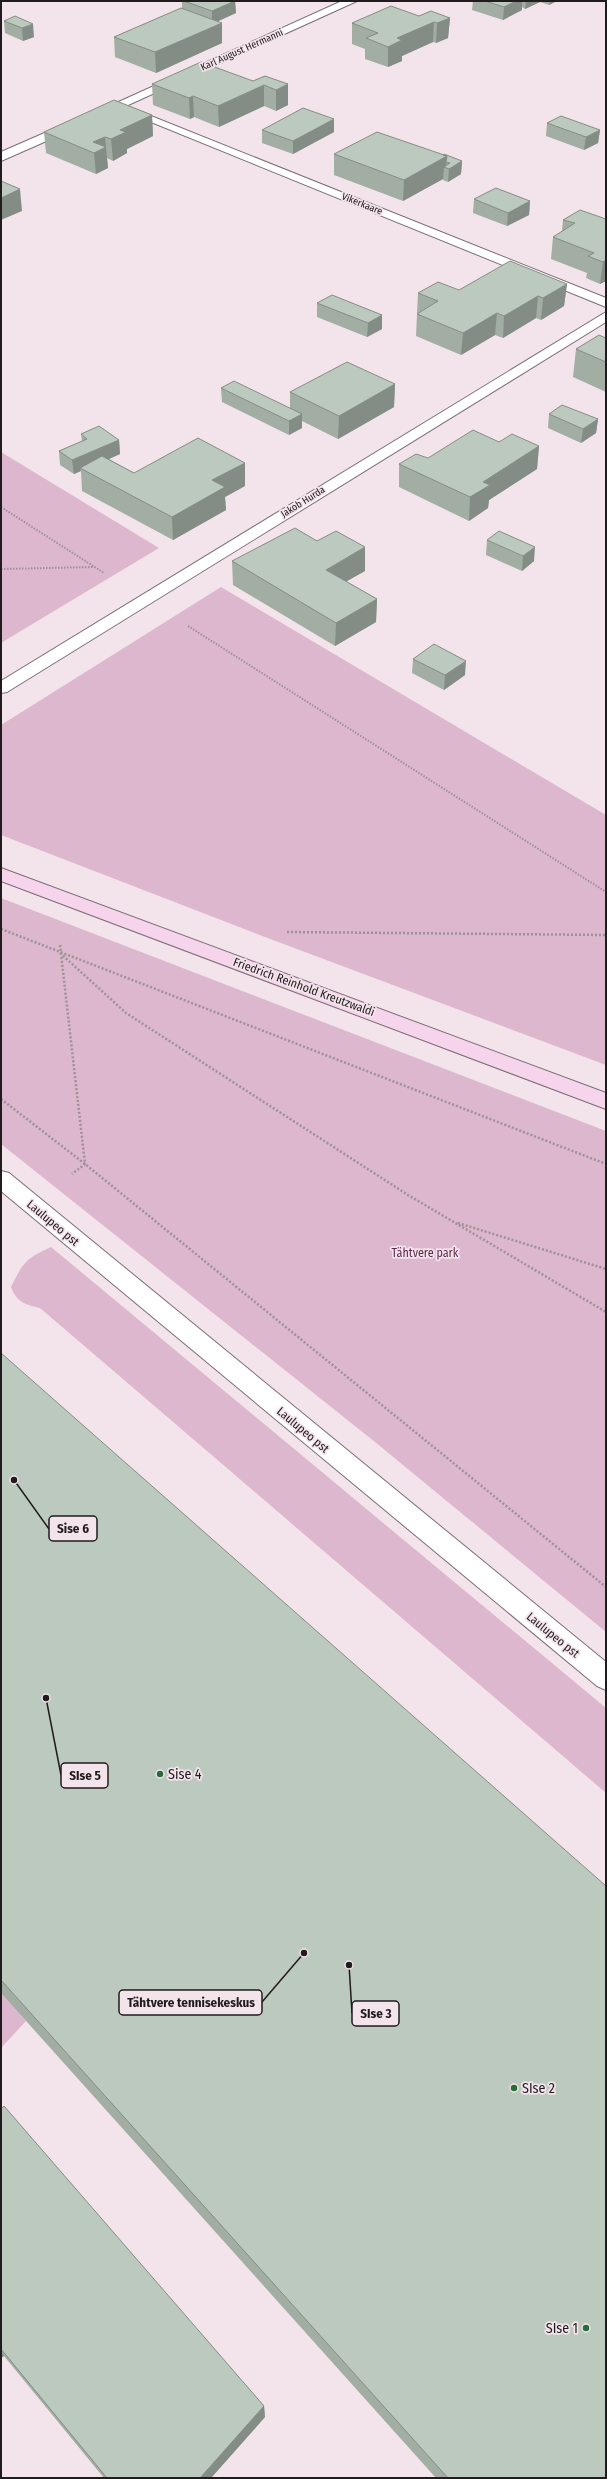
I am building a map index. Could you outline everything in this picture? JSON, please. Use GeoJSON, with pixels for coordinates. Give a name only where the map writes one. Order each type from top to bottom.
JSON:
{"type":"FeatureCollection","features":[{"type":"Feature","properties":{"kind":"main road","name":"Friedrich Reinhold Kreutzwaldi"},"geometry":{"type":"LineString","coordinates":[[1,874],[606,1101]]}},
{"type":"Feature","properties":{"kind":"street","name":"Karl August Hermanni"},"geometry":{"type":"LineString","coordinates":[[95,115],[351,1]]}},
{"type":"Feature","properties":{"kind":"street","name":"Vikerkaare"},"geometry":{"type":"LineString","coordinates":[[117,105],[606,303]]}},
{"type":"Feature","properties":{"kind":"street"},"geometry":{"type":"LineString","coordinates":[[1,157],[81,122]]}},
{"type":"Feature","properties":{"kind":"street","name":"Jakob Hurda"},"geometry":{"type":"LineString","coordinates":[[1,688],[606,316]]}},
{"type":"Feature","properties":{"kind":"street","name":"Laulupeo pst"},"geometry":{"type":"LineString","coordinates":[[1,1179],[606,1678]]}},
{"type":"Feature","properties":{"kind":"path"},"geometry":{"type":"LineString","coordinates":[[1,507],[606,892]]}},
{"type":"Feature","properties":{"kind":"path"},"geometry":{"type":"LineString","coordinates":[[1,569],[95,567]]}},
{"type":"Feature","properties":{"kind":"path"},"geometry":{"type":"LineString","coordinates":[[63,897],[60,953],[85,1164]]}},
{"type":"Feature","properties":{"kind":"path"},"geometry":{"type":"LineString","coordinates":[[1,928],[60,953],[606,1164]]}},
{"type":"Feature","properties":{"kind":"path"},"geometry":{"type":"LineString","coordinates":[[280,932],[606,935]]}},
{"type":"Feature","properties":{"kind":"path"},"geometry":{"type":"LineString","coordinates":[[60,953],[126,1013],[453,1221],[606,1312]]}},
{"type":"Feature","properties":{"kind":"path"},"geometry":{"type":"LineString","coordinates":[[1,1099],[85,1164],[606,1587]]}},
{"type":"Feature","properties":{"kind":"path"},"geometry":{"type":"LineString","coordinates":[[32,1205],[85,1164]]}},
{"type":"Feature","properties":{"kind":"path"},"geometry":{"type":"LineString","coordinates":[[453,1221],[606,1269]]}},
{"type":"Feature","properties":{"kind":"green space"},"geometry":{"type":"Polygon","coordinates":[[[1,452],[159,548],[1,643],[1,452]]]}},
{"type":"Feature","properties":{"kind":"green space"},"geometry":{"type":"Polygon","coordinates":[[[221,587],[606,815],[606,1065],[257,934],[1,835],[1,725],[221,587]]]}},
{"type":"Feature","properties":{"kind":"green space","name":"Tähtvere park"},"geometry":{"type":"Polygon","coordinates":[[[1,898],[606,1131],[606,1632],[375,1442],[1,1144],[1,898]]]}},
{"type":"Feature","properties":{"kind":"green space"},"geometry":{"type":"Polygon","coordinates":[[[51,1247],[606,1708],[606,1793],[40,1308],[30,1306],[22,1302],[13,1292],[11,1287],[26,1262],[36,1254],[51,1247]]]}},
{"type":"Feature","properties":{"kind":"green space"},"geometry":{"type":"Polygon","coordinates":[[[1,1993],[26,2021],[1,2048],[1,1993]]]}},
{"type":"Feature","properties":{"kind":"building"},"geometry":{"type":"Polygon","coordinates":[[[184,1],[235,1],[212,11],[184,1]]]}},
{"type":"Feature","properties":{"kind":"building"},"geometry":{"type":"Polygon","coordinates":[[[485,1],[516,1],[504,7],[485,1]]]}},
{"type":"Feature","properties":{"kind":"building"},"geometry":{"type":"Polygon","coordinates":[[[391,6],[419,16],[431,11],[450,18],[437,23],[434,22],[397,38],[402,40],[388,47],[366,38],[378,33],[352,23],[391,6]]]}},
{"type":"Feature","properties":{"kind":"building"},"geometry":{"type":"Polygon","coordinates":[[[181,8],[222,23],[155,52],[114,37],[181,8]]]}},
{"type":"Feature","properties":{"kind":"building"},"geometry":{"type":"Polygon","coordinates":[[[15,16],[33,24],[22,28],[4,21],[15,16]]]}},
{"type":"Feature","properties":{"kind":"building"},"geometry":{"type":"Polygon","coordinates":[[[201,62],[253,81],[265,76],[288,84],[276,90],[264,85],[218,106],[193,96],[189,98],[152,84],[201,62]]]}},
{"type":"Feature","properties":{"kind":"building"},"geometry":{"type":"Polygon","coordinates":[[[114,100],[152,115],[120,130],[126,132],[111,139],[105,137],[93,142],[106,147],[94,153],[44,132],[114,100]]]}},
{"type":"Feature","properties":{"kind":"building"},"geometry":{"type":"Polygon","coordinates":[[[303,108],[334,119],[293,141],[262,130],[303,108]]]}},
{"type":"Feature","properties":{"kind":"building"},"geometry":{"type":"Polygon","coordinates":[[[561,116],[600,130],[586,137],[547,123],[561,116]]]}},
{"type":"Feature","properties":{"kind":"building"},"geometry":{"type":"Polygon","coordinates":[[[377,132],[447,156],[404,180],[334,154],[377,132]]]}},
{"type":"Feature","properties":{"kind":"building"},"geometry":{"type":"Polygon","coordinates":[[[444,154],[462,161],[449,169],[444,167],[450,163],[446,162],[447,156],[443,155],[444,154]]]}},
{"type":"Feature","properties":{"kind":"building"},"geometry":{"type":"Polygon","coordinates":[[[1,181],[20,189],[1,198],[1,181]]]}},
{"type":"Feature","properties":{"kind":"building"},"geometry":{"type":"Polygon","coordinates":[[[496,188],[530,201],[508,213],[474,199],[496,188]]]}},
{"type":"Feature","properties":{"kind":"building"},"geometry":{"type":"Polygon","coordinates":[[[580,210],[606,219],[606,260],[603,262],[588,256],[594,253],[553,237],[575,223],[563,220],[580,210]]]}},
{"type":"Feature","properties":{"kind":"building"},"geometry":{"type":"Polygon","coordinates":[[[510,261],[567,284],[543,298],[538,296],[504,316],[497,313],[463,333],[417,314],[438,301],[418,293],[438,282],[459,290],[510,261]]]}},
{"type":"Feature","properties":{"kind":"building"},"geometry":{"type":"Polygon","coordinates":[[[332,295],[382,315],[368,323],[317,303],[332,295]]]}},
{"type":"Feature","properties":{"kind":"building"},"geometry":{"type":"Polygon","coordinates":[[[599,335],[606,338],[606,362],[576,349],[599,335]]]}},
{"type":"Feature","properties":{"kind":"building"},"geometry":{"type":"Polygon","coordinates":[[[347,362],[395,384],[339,416],[290,392],[347,362]]]}},
{"type":"Feature","properties":{"kind":"building"},"geometry":{"type":"Polygon","coordinates":[[[234,381],[302,414],[289,421],[221,388],[234,381]]]}},
{"type":"Feature","properties":{"kind":"building"},"geometry":{"type":"Polygon","coordinates":[[[562,405],[598,419],[583,429],[549,414],[562,405]]]}},
{"type":"Feature","properties":{"kind":"building"},"geometry":{"type":"Polygon","coordinates":[[[99,426],[119,440],[72,460],[59,451],[87,439],[81,434],[99,426]]]}},
{"type":"Feature","properties":{"kind":"building"},"geometry":{"type":"Polygon","coordinates":[[[473,430],[499,442],[512,434],[539,446],[483,482],[490,485],[470,497],[399,464],[416,454],[428,458],[473,430]]]}},
{"type":"Feature","properties":{"kind":"building"},"geometry":{"type":"Polygon","coordinates":[[[198,438],[245,463],[212,480],[225,487],[172,517],[80,468],[102,456],[134,473],[198,438]]]}},
{"type":"Feature","properties":{"kind":"building"},"geometry":{"type":"Polygon","coordinates":[[[295,528],[317,541],[336,531],[365,547],[326,570],[377,599],[336,623],[232,561],[295,528]]]}},
{"type":"Feature","properties":{"kind":"building"},"geometry":{"type":"Polygon","coordinates":[[[499,531],[535,547],[523,556],[487,540],[499,531]]]}},
{"type":"Feature","properties":{"kind":"building"},"geometry":{"type":"Polygon","coordinates":[[[434,644],[466,661],[445,675],[413,659],[434,644]]]}},
{"type":"Feature","properties":{"kind":"building"},"geometry":{"type":"Polygon","coordinates":[[[1,1353],[606,1886],[606,2478],[448,2478],[1,1980],[1,1353]]]}},
{"type":"Feature","properties":{"kind":"building"},"geometry":{"type":"Polygon","coordinates":[[[4,2106],[264,2406],[200,2478],[107,2478],[1,2349],[1,2109],[4,2106]]]}},
{"type":"Feature","properties":{"kind":"place","name":"Sise 6"},"geometry":{"type":"Point","coordinates":[14,1480]}},
{"type":"Feature","properties":{"kind":"place","name":"SIse 5"},"geometry":{"type":"Point","coordinates":[46,1698]}},
{"type":"Feature","properties":{"kind":"place","name":"Sise 4"},"geometry":{"type":"Point","coordinates":[160,1774]}},
{"type":"Feature","properties":{"kind":"place","name":"Tähtvere tennisekeskus"},"geometry":{"type":"Point","coordinates":[304,1953]}},
{"type":"Feature","properties":{"kind":"place","name":"SIse 3"},"geometry":{"type":"Point","coordinates":[349,1965]}},
{"type":"Feature","properties":{"kind":"place","name":"SIse 2"},"geometry":{"type":"Point","coordinates":[514,2088]}},
{"type":"Feature","properties":{"kind":"place","name":"SIse 1"},"geometry":{"type":"Point","coordinates":[586,2328]}}]}
